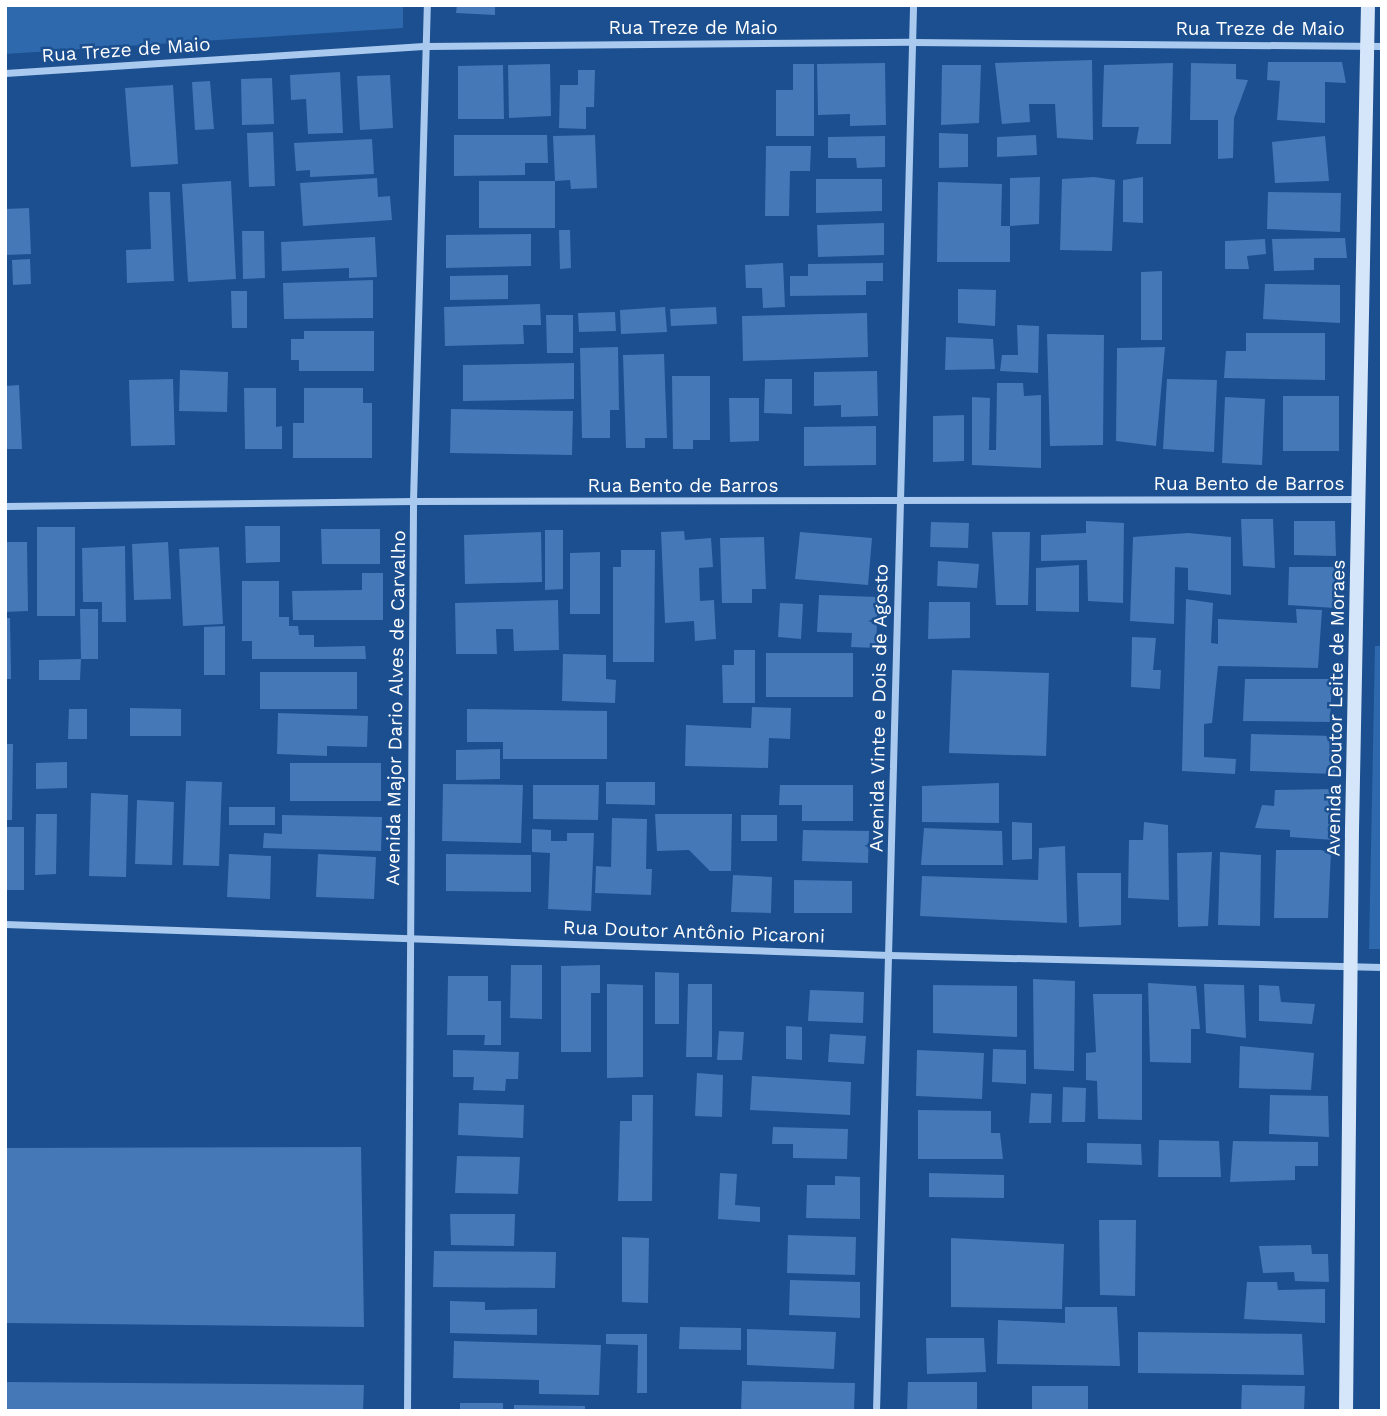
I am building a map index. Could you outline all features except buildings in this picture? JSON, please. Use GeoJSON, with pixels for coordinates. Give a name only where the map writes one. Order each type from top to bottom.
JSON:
{"type":"FeatureCollection","features":[{"type":"Feature","properties":{"kind":"street","name":"Avenida Major Dario Alves de Carvalho"},"geometry":{"type":"LineString","coordinates":[[407,1411],[413,502],[427,5]]}},
{"type":"Feature","properties":{"kind":"street","name":"Avenida Vinte e Dois de Agosto"},"geometry":{"type":"LineString","coordinates":[[876,1411],[913,5]]}},
{"type":"Feature","properties":{"kind":"street","name":"Avenida Doutor Leite de Moraes"},"geometry":{"type":"LineString","coordinates":[[1346,1411],[1349,967],[1360,499],[1375,46],[1368,5]]}},
{"type":"Feature","properties":{"kind":"street","name":"Rua Treze de Maio"},"geometry":{"type":"LineString","coordinates":[[5,73],[426,46],[912,42],[1375,46]]}},
{"type":"Feature","properties":{"kind":"street","name":"Rua Bento de Barros"},"geometry":{"type":"LineString","coordinates":[[5,506],[1360,499]]}},
{"type":"Feature","properties":{"kind":"street","name":"Rua Doutor Antônio Picaroni"},"geometry":{"type":"LineString","coordinates":[[5,924],[890,955],[1382,967]]}},
{"type":"Feature","properties":{"kind":"shaded area"},"geometry":{"type":"Polygon","coordinates":[[[5,5],[403,5],[403,28],[5,54],[5,5]]]}},
{"type":"Feature","properties":{"kind":"shaded area"},"geometry":{"type":"Polygon","coordinates":[[[1375,646],[1382,646],[1382,949],[1369,949],[1375,646]]]}}]}
